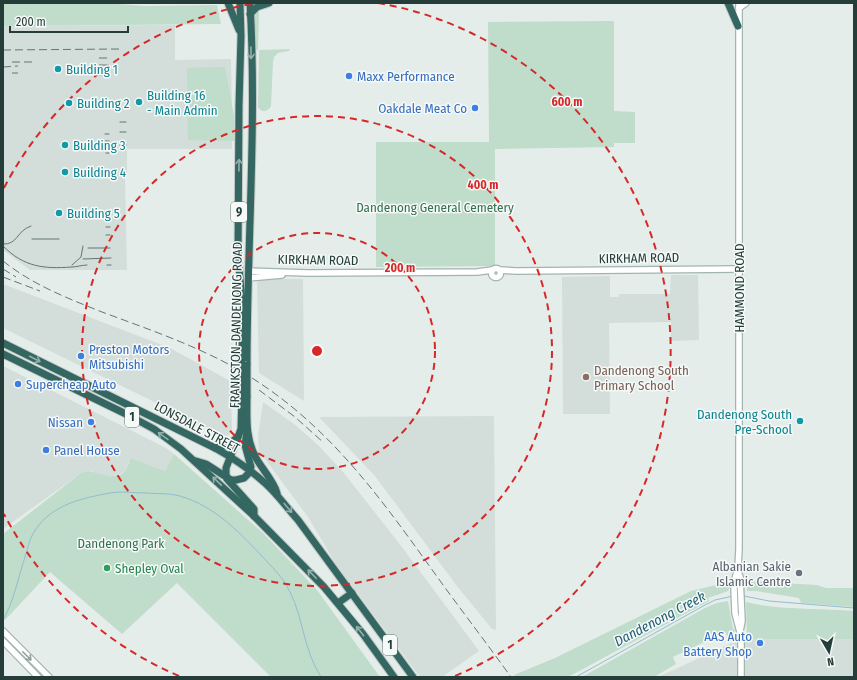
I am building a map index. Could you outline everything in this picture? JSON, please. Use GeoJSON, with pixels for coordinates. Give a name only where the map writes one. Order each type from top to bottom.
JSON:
{"type":"FeatureCollection","features":[{"type":"Feature","properties":{"kind":"highway"},"geometry":{"type":"LineString","coordinates":[[228,3],[241,36]]}},
{"type":"Feature","properties":{"kind":"highway","name":"FRANKSTON-DANDENONG ROAD"},"geometry":{"type":"LineString","coordinates":[[240,3],[241,36],[238,255],[245,363]]}},
{"type":"Feature","properties":{"kind":"highway","name":"FRANKSTON-DANDENONG ROAD"},"geometry":{"type":"LineString","coordinates":[[250,3],[252,115],[245,395],[249,441],[254,455],[275,487],[278,496]]}},
{"type":"Feature","properties":{"kind":"highway"},"geometry":{"type":"LineString","coordinates":[[250,14],[255,9],[269,3]]}},
{"type":"Feature","properties":{"kind":"highway"},"geometry":{"type":"LineString","coordinates":[[728,3],[738,26]]}},
{"type":"Feature","properties":{"kind":"highway"},"geometry":{"type":"LineString","coordinates":[[239,115],[252,115]]}},
{"type":"Feature","properties":{"kind":"highway"},"geometry":{"type":"LineString","coordinates":[[239,180],[251,180]]}},
{"type":"Feature","properties":{"kind":"highway","name":"KIRKHAM ROAD"},"geometry":{"type":"LineString","coordinates":[[240,274],[248,274]]}},
{"type":"Feature","properties":{"kind":"highway","name":"LONSDALE STREET"},"geometry":{"type":"LineString","coordinates":[[3,343],[215,448],[231,457],[266,484],[298,520],[413,677]]}},
{"type":"Feature","properties":{"kind":"highway","name":"LONSDALE STREET"},"geometry":{"type":"LineString","coordinates":[[3,354],[145,424],[169,440],[194,460],[254,516],[309,571],[363,634],[394,677]]}},
{"type":"Feature","properties":{"kind":"highway"},"geometry":{"type":"LineString","coordinates":[[64,383],[68,376]]}},
{"type":"Feature","properties":{"kind":"highway","name":"FRANKSTON-DANDENONG ROAD"},"geometry":{"type":"LineString","coordinates":[[231,457],[240,435],[245,395]]}},
{"type":"Feature","properties":{"kind":"highway"},"geometry":{"type":"LineString","coordinates":[[194,460],[206,464],[233,480],[241,480],[246,477],[250,471],[251,463],[245,445],[247,430]]}},
{"type":"Feature","properties":{"kind":"highway"},"geometry":{"type":"LineString","coordinates":[[215,448],[230,444],[240,435]]}},
{"type":"Feature","properties":{"kind":"highway","name":"9"},"geometry":{"type":"LineString","coordinates":[[226,477],[226,469],[231,457]]}},
{"type":"Feature","properties":{"kind":"highway"},"geometry":{"type":"LineString","coordinates":[[226,477],[254,509],[254,516]]}},
{"type":"Feature","properties":{"kind":"highway"},"geometry":{"type":"LineString","coordinates":[[338,603],[352,593]]}},
{"type":"Feature","properties":{"kind":"main road"},"geometry":{"type":"LineString","coordinates":[[739,5],[746,3]]}},
{"type":"Feature","properties":{"kind":"main road","name":"HAMMOND ROAD"},"geometry":{"type":"LineString","coordinates":[[739,5],[740,537],[738,572],[735,578],[737,588],[737,605],[742,621],[740,631],[741,677]]}},
{"type":"Feature","properties":{"kind":"main road","name":"KIRKHAM ROAD"},"geometry":{"type":"LineString","coordinates":[[248,274],[492,272],[496,277],[500,272],[516,271],[739,269]]}},
{"type":"Feature","properties":{"kind":"main road"},"geometry":{"type":"LineString","coordinates":[[4,633],[49,677]]}},
{"type":"Feature","properties":{"kind":"main road"},"geometry":{"type":"LineString","coordinates":[[3,642],[38,677]]}},
{"type":"Feature","properties":{"kind":"shaded area"},"geometry":{"type":"Polygon","coordinates":[[[175,25],[175,60],[231,59],[232,149],[127,149],[127,175],[125,177],[127,270],[30,270],[3,250],[3,26],[175,25]]]}},
{"type":"Feature","properties":{"kind":"shaded area","name":"Dandenong South Primary School"},"geometry":{"type":"Polygon","coordinates":[[[671,275],[698,275],[699,340],[671,341],[671,322],[609,323],[610,414],[563,414],[562,277],[610,276],[610,297],[619,297],[619,294],[670,294],[671,275]]]}},
{"type":"Feature","properties":{"kind":"shaded area"},"geometry":{"type":"Polygon","coordinates":[[[261,279],[303,279],[304,401],[259,373],[257,283],[261,279]]]}},
{"type":"Feature","properties":{"kind":"shaded area"},"geometry":{"type":"Polygon","coordinates":[[[3,284],[170,348],[232,382],[234,395],[231,397],[231,433],[226,437],[3,328],[3,284]]]}},
{"type":"Feature","properties":{"kind":"shaded area"},"geometry":{"type":"Polygon","coordinates":[[[3,366],[166,448],[174,454],[165,471],[131,458],[124,472],[120,474],[113,476],[100,475],[92,471],[81,473],[3,529],[3,366]]]}},
{"type":"Feature","properties":{"kind":"shaded area"},"geometry":{"type":"Polygon","coordinates":[[[263,402],[294,424],[318,445],[343,472],[402,547],[479,651],[442,677],[420,677],[336,564],[308,517],[259,451],[258,436],[263,402]]]}},
{"type":"Feature","properties":{"kind":"shaded area"},"geometry":{"type":"Polygon","coordinates":[[[493,416],[496,630],[492,629],[457,586],[375,476],[319,417],[493,416]]]}},
{"type":"Feature","properties":{"kind":"shaded area"},"geometry":{"type":"Polygon","coordinates":[[[747,639],[854,639],[854,677],[658,677],[732,643],[747,639]]]}},
{"type":"Feature","properties":{"kind":"green space"},"geometry":{"type":"Polygon","coordinates":[[[3,3],[104,3],[145,6],[217,5],[221,24],[3,26],[3,3]]]}},
{"type":"Feature","properties":{"kind":"green space"},"geometry":{"type":"Polygon","coordinates":[[[257,9],[259,12],[258,51],[255,47],[254,16],[257,9]]]}},
{"type":"Feature","properties":{"kind":"green space","name":"Dandenong General Cemetery"},"geometry":{"type":"Polygon","coordinates":[[[614,21],[614,111],[635,112],[635,143],[614,143],[614,147],[495,149],[495,266],[376,267],[376,142],[489,142],[488,22],[614,21]]]}},
{"type":"Feature","properties":{"kind":"green space"},"geometry":{"type":"Polygon","coordinates":[[[290,49],[289,51],[278,53],[274,57],[271,106],[266,111],[263,111],[258,107],[259,50],[290,49]]]}},
{"type":"Feature","properties":{"kind":"green space"},"geometry":{"type":"Polygon","coordinates":[[[225,67],[234,116],[234,141],[188,140],[187,68],[225,67]]]}},
{"type":"Feature","properties":{"kind":"green space","name":"Dandenong Park"},"geometry":{"type":"Polygon","coordinates":[[[174,454],[264,534],[317,590],[380,677],[271,677],[177,583],[122,634],[50,572],[5,620],[3,618],[3,534],[81,473],[90,472],[117,476],[125,471],[131,458],[165,471],[174,454]]]}},
{"type":"Feature","properties":{"kind":"green space"},"geometry":{"type":"Polygon","coordinates":[[[745,581],[817,585],[826,588],[854,588],[854,607],[801,603],[799,598],[756,591],[747,591],[747,584],[745,581]]]}},
{"type":"Feature","properties":{"kind":"green space"},"geometry":{"type":"Polygon","coordinates":[[[720,584],[730,586],[728,591],[708,598],[709,601],[568,677],[516,677],[514,675],[555,658],[691,591],[720,584]]]}},
{"type":"Feature","properties":{"kind":"green space"},"geometry":{"type":"Polygon","coordinates":[[[728,601],[733,629],[735,630],[733,634],[728,637],[725,632],[673,657],[676,664],[654,677],[582,677],[705,608],[717,603],[728,601]]]}},
{"type":"Feature","properties":{"kind":"green space"},"geometry":{"type":"Polygon","coordinates":[[[746,602],[785,608],[854,611],[854,639],[747,639],[746,602]]]}},
{"type":"Feature","properties":{"kind":"waterway","name":"Dandenong Creek"},"geometry":{"type":"LineString","coordinates":[[3,620],[13,597],[32,535],[43,520],[51,514],[60,508],[79,500],[110,493],[128,492],[176,495],[192,500],[214,512],[234,528],[280,577],[295,603],[307,645],[321,677]]}},
{"type":"Feature","properties":{"kind":"waterway","name":"Dandenong Creek"},"geometry":{"type":"LineString","coordinates":[[576,677],[705,605],[715,600],[733,596]]}},
{"type":"Feature","properties":{"kind":"waterway","name":"Dandenong Creek"},"geometry":{"type":"LineString","coordinates":[[744,596],[769,601],[854,608]]}},
{"type":"Feature","properties":{"kind":"tram line"},"geometry":{"type":"LineString","coordinates":[[120,122],[126,122]]}},
{"type":"Feature","properties":{"kind":"tram line"},"geometry":{"type":"LineString","coordinates":[[120,132],[126,132]]}},
{"type":"Feature","properties":{"kind":"tram line"},"geometry":{"type":"LineString","coordinates":[[120,145],[126,145]]}},
{"type":"Feature","properties":{"kind":"tram line"},"geometry":{"type":"LineString","coordinates":[[3,244],[12,242],[22,231],[31,226]]}},
{"type":"Feature","properties":{"kind":"tram line"},"geometry":{"type":"LineString","coordinates":[[32,239],[59,239]]}},
{"type":"Feature","properties":{"kind":"tram line"},"geometry":{"type":"LineString","coordinates":[[3,246],[19,258],[34,265],[52,268],[87,265]]}},
{"type":"Feature","properties":{"kind":"tram line"},"geometry":{"type":"LineString","coordinates":[[72,265],[81,257],[83,246]]}},
{"type":"Feature","properties":{"kind":"tram line"},"geometry":{"type":"LineString","coordinates":[[88,248],[110,248]]}},
{"type":"Feature","properties":{"kind":"tram line"},"geometry":{"type":"LineString","coordinates":[[83,259],[111,258]]}},
{"type":"Feature","properties":{"kind":"railway"},"geometry":{"type":"LineString","coordinates":[[3,50],[119,49]]}},
{"type":"Feature","properties":{"kind":"railway"},"geometry":{"type":"LineString","coordinates":[[99,58],[108,58]]}},
{"type":"Feature","properties":{"kind":"railway"},"geometry":{"type":"LineString","coordinates":[[12,62],[35,62]]}},
{"type":"Feature","properties":{"kind":"railway"},"geometry":{"type":"LineString","coordinates":[[99,65],[108,65]]}},
{"type":"Feature","properties":{"kind":"railway"},"geometry":{"type":"LineString","coordinates":[[3,67],[18,66]]}},
{"type":"Feature","properties":{"kind":"railway"},"geometry":{"type":"LineString","coordinates":[[12,73],[18,73]]}},
{"type":"Feature","properties":{"kind":"railway"},"geometry":{"type":"LineString","coordinates":[[99,75],[109,75]]}},
{"type":"Feature","properties":{"kind":"railway"},"geometry":{"type":"LineString","coordinates":[[3,261],[14,270],[63,296],[167,336],[230,365],[262,385],[292,407],[344,456],[367,483],[511,677]]}},
{"type":"Feature","properties":{"kind":"railway"},"geometry":{"type":"LineString","coordinates":[[3,269],[16,277]]}},
{"type":"Feature","properties":{"kind":"railway"},"geometry":{"type":"LineString","coordinates":[[3,277],[40,291]]}},
{"type":"Feature","properties":{"kind":"railway"},"geometry":{"type":"LineString","coordinates":[[259,390],[295,417],[324,443]]}},
{"type":"Feature","properties":{"kind":"place","name":"Building 1"},"geometry":{"type":"Point","coordinates":[58,69]}},
{"type":"Feature","properties":{"kind":"place","name":"Maxx Performance"},"geometry":{"type":"Point","coordinates":[349,76]}},
{"type":"Feature","properties":{"kind":"place","name":"Building 16 - Main Admin"},"geometry":{"type":"Point","coordinates":[139,102]}},
{"type":"Feature","properties":{"kind":"place","name":"Building 2"},"geometry":{"type":"Point","coordinates":[69,103]}},
{"type":"Feature","properties":{"kind":"place","name":"Oakdale Meat Co"},"geometry":{"type":"Point","coordinates":[475,108]}},
{"type":"Feature","properties":{"kind":"place","name":"Building 3"},"geometry":{"type":"Point","coordinates":[65,145]}},
{"type":"Feature","properties":{"kind":"place","name":"Building 4"},"geometry":{"type":"Point","coordinates":[65,172]}},
{"type":"Feature","properties":{"kind":"place","name":"Building 5"},"geometry":{"type":"Point","coordinates":[59,213]}},
{"type":"Feature","properties":{"kind":"place","name":"Preston Motors Mitsubishi"},"geometry":{"type":"Point","coordinates":[81,356]}},
{"type":"Feature","properties":{"kind":"place","name":"Dandenong South Primary School"},"geometry":{"type":"Point","coordinates":[586,377]}},
{"type":"Feature","properties":{"kind":"place","name":"Supercheap Auto"},"geometry":{"type":"Point","coordinates":[18,384]}},
{"type":"Feature","properties":{"kind":"place","name":"Dandenong South Pre-School"},"geometry":{"type":"Point","coordinates":[800,421]}},
{"type":"Feature","properties":{"kind":"place","name":"Nissan"},"geometry":{"type":"Point","coordinates":[91,422]}},
{"type":"Feature","properties":{"kind":"place","name":"Panel House"},"geometry":{"type":"Point","coordinates":[46,450]}},
{"type":"Feature","properties":{"kind":"place","name":"Shepley Oval"},"geometry":{"type":"Point","coordinates":[107,568]}},
{"type":"Feature","properties":{"kind":"place","name":"Albanian Sakie Islamic Centre"},"geometry":{"type":"Point","coordinates":[799,573]}},
{"type":"Feature","properties":{"kind":"place","name":"AAS Auto Battery Shop"},"geometry":{"type":"Point","coordinates":[760,643]}}]}
